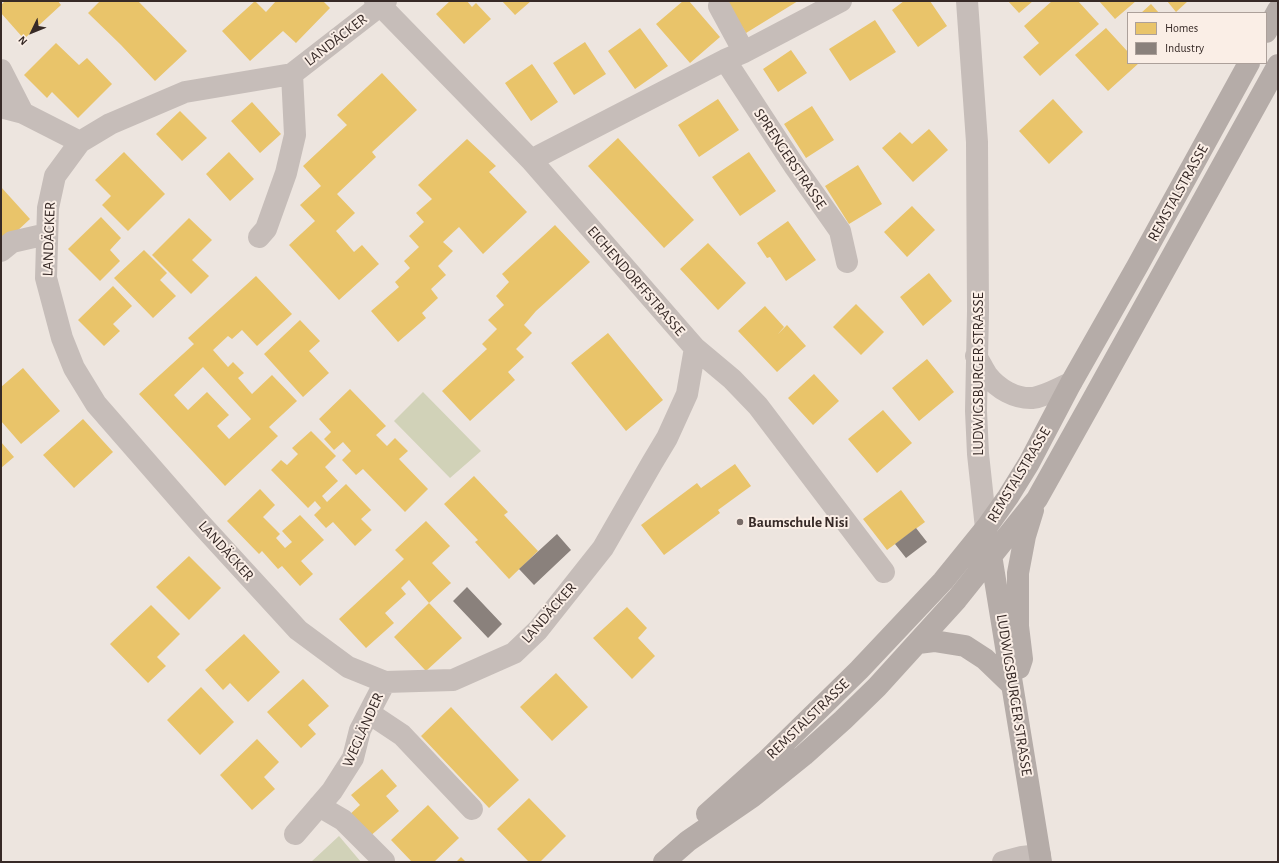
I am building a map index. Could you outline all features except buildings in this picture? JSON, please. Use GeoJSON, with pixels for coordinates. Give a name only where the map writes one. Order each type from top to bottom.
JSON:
{"type":"FeatureCollection","features":[{"type":"Feature","properties":{"kind":"main road"},"geometry":{"type":"LineString","coordinates":[[1267,30],[1278,10]]}},
{"type":"Feature","properties":{"kind":"main road","name":"REMSTALSTRASSE"},"geometry":{"type":"LineString","coordinates":[[688,841],[696,825],[870,660],[943,581],[986,528],[1008,497],[1029,463],[1071,383],[1248,64]]}},
{"type":"Feature","properties":{"kind":"main road","name":"REMSTALSTRASSE"},"geometry":{"type":"LineString","coordinates":[[688,841],[752,797],[843,720],[877,687],[957,599],[1037,499],[1278,65]]}},
{"type":"Feature","properties":{"kind":"main road"},"geometry":{"type":"LineString","coordinates":[[918,643],[934,641],[966,646],[986,659],[1012,685],[1022,659],[1018,626],[1018,573],[1025,536],[1037,499]]}},
{"type":"Feature","properties":{"kind":"main road","name":"LUDWIGSBURGER STRASSE"},"geometry":{"type":"LineString","coordinates":[[986,528],[1041,859]]}},
{"type":"Feature","properties":{"kind":"main road"},"geometry":{"type":"LineString","coordinates":[[664,862],[688,841]]}},
{"type":"Feature","properties":{"kind":"street"},"geometry":{"type":"LineString","coordinates":[[531,160],[841,1]]}},
{"type":"Feature","properties":{"kind":"street","name":"LUDWIGSBURGER STRASSE"},"geometry":{"type":"LineString","coordinates":[[967,1],[977,142],[978,311],[976,411],[978,454],[986,528]]}},
{"type":"Feature","properties":{"kind":"street","name":"LANDÄCKER"},"geometry":{"type":"LineString","coordinates":[[380,2],[292,74],[185,92],[110,124],[80,142],[55,176],[48,208],[46,278],[62,338],[74,368],[96,404],[199,522],[298,630],[348,667],[385,682],[453,680],[514,652],[538,630],[603,548],[667,438],[687,394],[695,348]]}},
{"type":"Feature","properties":{"kind":"street","name":"EICHENDORFFSTRASSE"},"geometry":{"type":"LineString","coordinates":[[380,2],[531,160],[695,348],[732,379],[758,406],[884,572]]}},
{"type":"Feature","properties":{"kind":"street","name":"SPRENGERSTRASSE"},"geometry":{"type":"LineString","coordinates":[[719,6],[735,56],[794,167],[840,232],[847,262]]}},
{"type":"Feature","properties":{"kind":"street"},"geometry":{"type":"LineString","coordinates":[[1,70],[23,113]]}},
{"type":"Feature","properties":{"kind":"street","name":"LANDÄCKER"},"geometry":{"type":"LineString","coordinates":[[259,237],[266,229],[286,173],[295,135],[292,74]]}},
{"type":"Feature","properties":{"kind":"street"},"geometry":{"type":"LineString","coordinates":[[1,107],[23,113],[80,142]]}},
{"type":"Feature","properties":{"kind":"street"},"geometry":{"type":"LineString","coordinates":[[1,251],[12,242],[48,234]]}},
{"type":"Feature","properties":{"kind":"street"},"geometry":{"type":"LineString","coordinates":[[976,356],[987,375],[1009,394],[1034,398],[1071,383]]}},
{"type":"Feature","properties":{"kind":"street","name":"WEGLÄNDER"},"geometry":{"type":"LineString","coordinates":[[294,834],[332,791],[353,758],[360,730],[385,682]]}},
{"type":"Feature","properties":{"kind":"street"},"geometry":{"type":"LineString","coordinates":[[369,713],[402,734],[472,809]]}},
{"type":"Feature","properties":{"kind":"street"},"geometry":{"type":"LineString","coordinates":[[319,806],[343,820],[384,861]]}},
{"type":"Feature","properties":{"kind":"street"},"geometry":{"type":"LineString","coordinates":[[1003,862],[1022,857],[1041,859]]}},
{"type":"Feature","properties":{"kind":"green space"},"geometry":{"type":"Polygon","coordinates":[[[423,392],[481,451],[450,478],[394,421],[423,392]]]}},
{"type":"Feature","properties":{"kind":"green space"},"geometry":{"type":"Polygon","coordinates":[[[339,836],[361,862],[311,862],[339,836]]]}},
{"type":"Feature","properties":{"kind":"place","name":"Baumschule Nisi"},"geometry":{"type":"Point","coordinates":[740,522]}}]}
